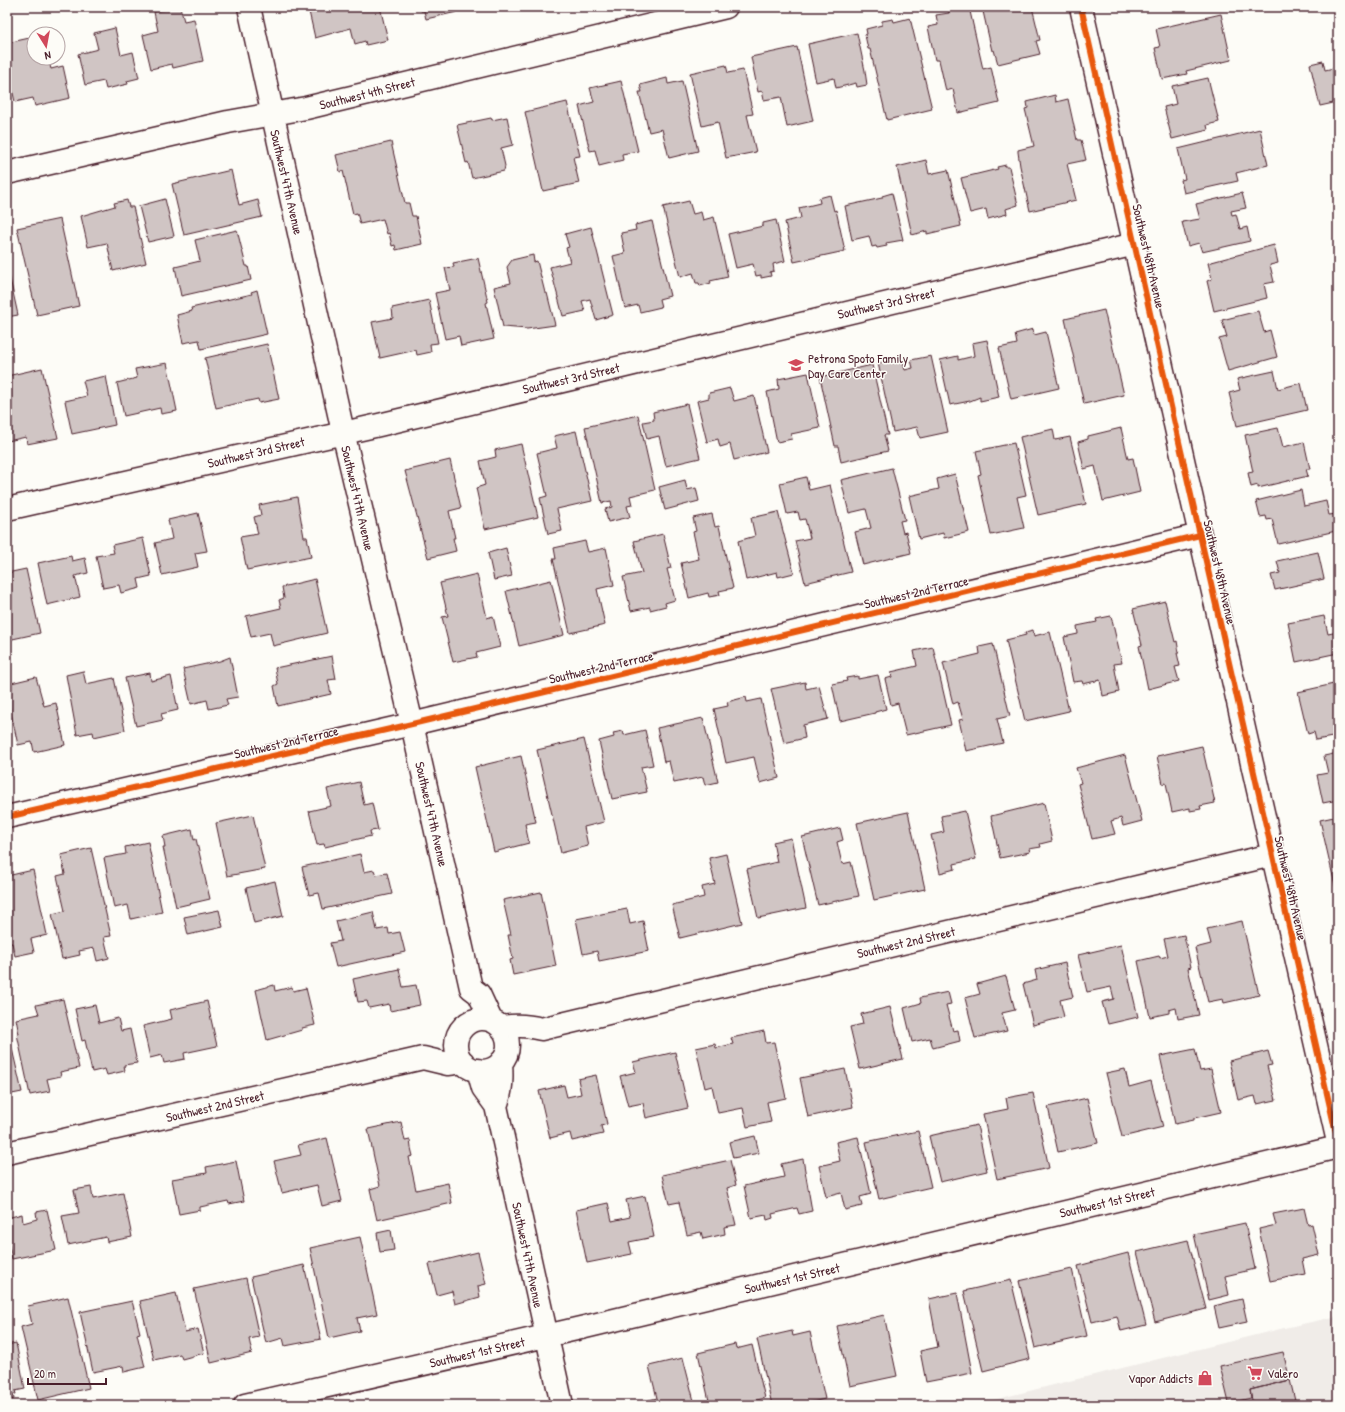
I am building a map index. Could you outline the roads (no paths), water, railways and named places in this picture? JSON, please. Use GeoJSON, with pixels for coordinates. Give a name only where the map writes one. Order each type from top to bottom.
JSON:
{"type":"FeatureCollection","features":[{"type":"Feature","properties":{"kind":"street","name":"Southwest 47th Avenue"},"geometry":{"type":"LineString","coordinates":[[249,7],[343,432],[412,724],[471,988],[479,994],[496,1024],[505,1032],[507,1038],[508,1044],[504,1056],[500,1096],[496,1106]]}},
{"type":"Feature","properties":{"kind":"street","name":"Southwest 4th Street"},"geometry":{"type":"LineString","coordinates":[[7,174],[228,122],[306,108],[726,7]]}},
{"type":"Feature","properties":{"kind":"street","name":"Southwest 48th Avenue"},"geometry":{"type":"LineString","coordinates":[[1082,7],[1272,855],[1338,1142]]}},
{"type":"Feature","properties":{"kind":"street","name":"Southwest 3rd Street"},"geometry":{"type":"LineString","coordinates":[[7,510],[343,432],[1135,244]]}},
{"type":"Feature","properties":{"kind":"street","name":"Southwest 2nd Terrace"},"geometry":{"type":"LineString","coordinates":[[7,817],[412,724],[1200,535]]}},
{"type":"Feature","properties":{"kind":"street","name":"Southwest 2nd Street"},"geometry":{"type":"LineString","coordinates":[[504,1056],[528,1040],[541,1029],[1272,855]]}},
{"type":"Feature","properties":{"kind":"street","name":"Southwest 47th Avenue"},"geometry":{"type":"LineString","coordinates":[[471,988],[464,996],[461,1031],[456,1047],[458,1055],[470,1066],[488,1097],[496,1106],[562,1405]]}},
{"type":"Feature","properties":{"kind":"street"},"geometry":{"type":"LineString","coordinates":[[461,1031],[474,1020],[482,1018],[496,1024]]}},
{"type":"Feature","properties":{"kind":"street","name":"Southwest 2nd Street"},"geometry":{"type":"LineString","coordinates":[[496,1024],[529,1026],[541,1029]]}},
{"type":"Feature","properties":{"kind":"street","name":"Southwest 2nd Street"},"geometry":{"type":"LineString","coordinates":[[423,1058],[432,1050],[461,1031]]}},
{"type":"Feature","properties":{"kind":"street"},"geometry":{"type":"LineString","coordinates":[[470,1066],[486,1070],[494,1067],[504,1056]]}},
{"type":"Feature","properties":{"kind":"street","name":"Southwest 2nd Street"},"geometry":{"type":"LineString","coordinates":[[7,1153],[423,1058],[448,1064],[470,1066]]}},
{"type":"Feature","properties":{"kind":"street","name":"Southwest 1st Street"},"geometry":{"type":"LineString","coordinates":[[245,1405],[546,1336],[1338,1147]]}},
{"type":"Feature","properties":{"kind":"place","name":"Petrona Spoto Family Day Care Center"},"geometry":{"type":"Point","coordinates":[796,365]}},
{"type":"Feature","properties":{"kind":"place","name":"Valero"},"geometry":{"type":"Point","coordinates":[1255,1373]}},
{"type":"Feature","properties":{"kind":"place","name":"Vapor Addicts"},"geometry":{"type":"Point","coordinates":[1205,1378]}}]}
